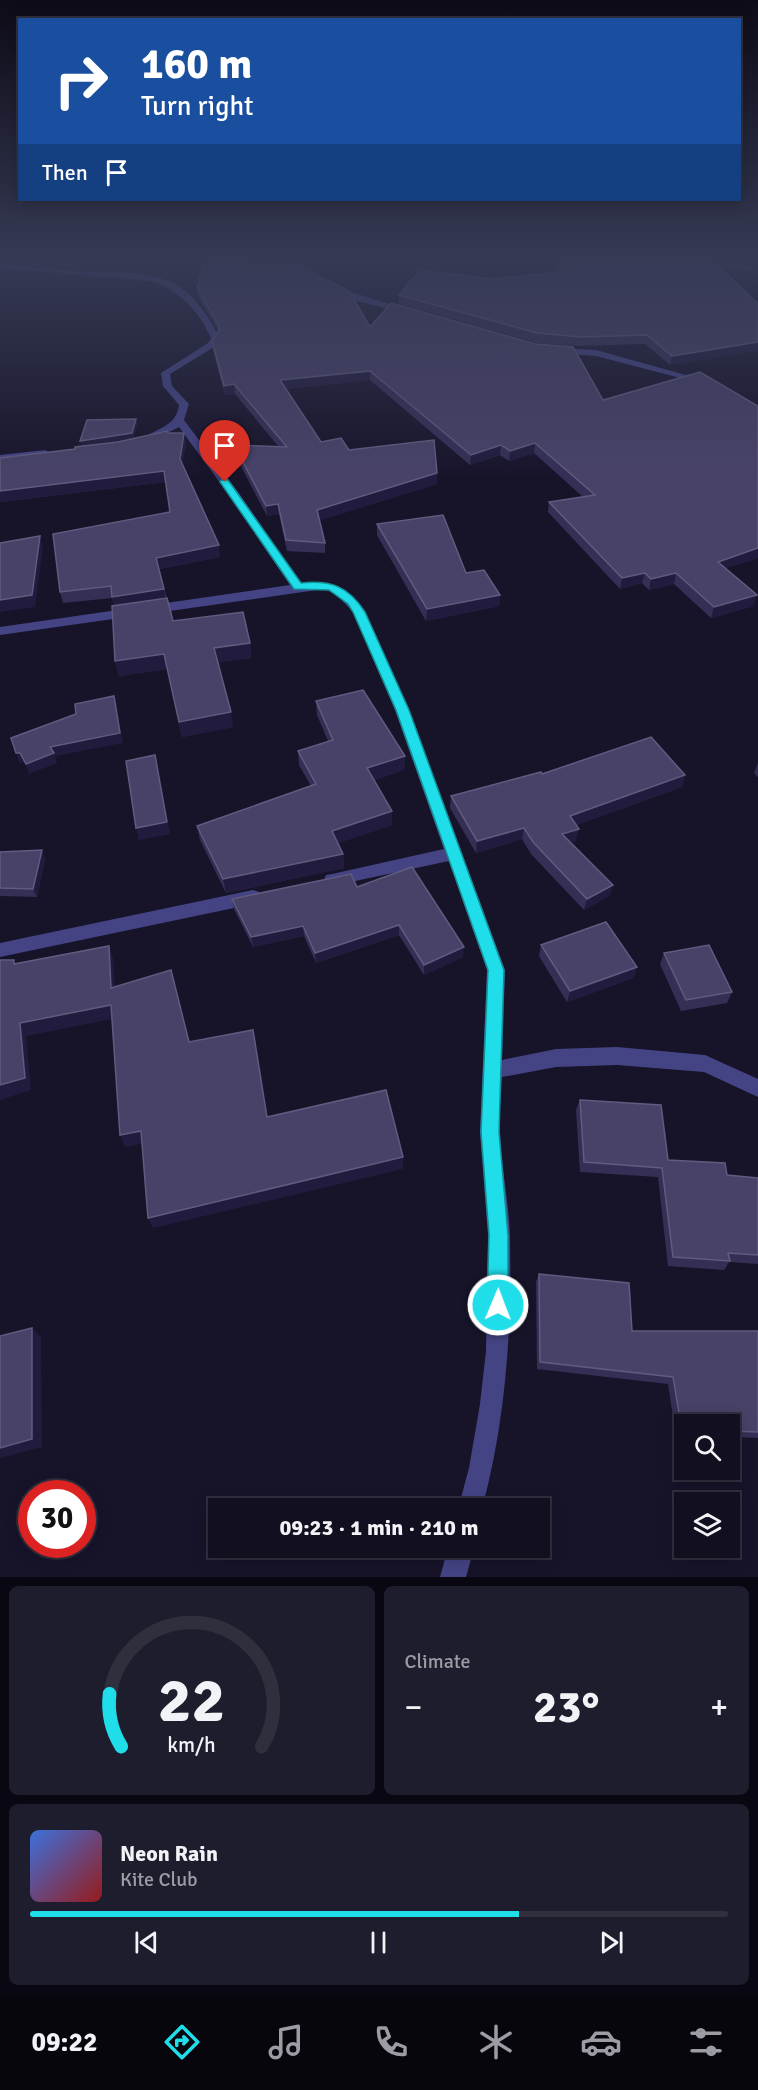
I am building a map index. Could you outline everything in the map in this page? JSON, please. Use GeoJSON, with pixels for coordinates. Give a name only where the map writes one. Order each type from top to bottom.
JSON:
{"type":"FeatureCollection","features":[{"type":"Feature","properties":{"kind":"street"},"geometry":{"type":"LineString","coordinates":[[135,444],[166,431],[180,422],[184,413],[184,404],[166,385],[164,378],[166,373],[210,345],[215,338],[214,333]]}},
{"type":"Feature","properties":{"kind":"street"},"geometry":{"type":"LineString","coordinates":[[544,349],[596,353],[688,377]]}},
{"type":"Feature","properties":{"kind":"street"},"geometry":{"type":"LineString","coordinates":[[180,422],[234,494],[298,587]]}},
{"type":"Feature","properties":{"kind":"street"},"geometry":{"type":"LineString","coordinates":[[0,458],[55,452]]}},
{"type":"Feature","properties":{"kind":"street"},"geometry":{"type":"LineString","coordinates":[[0,631],[316,585],[332,587],[352,602],[359,612],[402,710],[496,970],[490,1132],[499,1235],[497,1351],[492,1404],[472,1498]]}},
{"type":"Feature","properties":{"kind":"street"},"geometry":{"type":"LineString","coordinates":[[318,883],[453,854]]}},
{"type":"Feature","properties":{"kind":"street"},"geometry":{"type":"LineString","coordinates":[[0,950],[273,893]]}},
{"type":"Feature","properties":{"kind":"street"},"geometry":{"type":"LineString","coordinates":[[493,1070],[556,1058],[617,1056],[705,1064],[758,1088]]}},
{"type":"Feature","properties":{"kind":"street"},"geometry":{"type":"LineString","coordinates":[[453,1577],[458,1558]]}},
{"type":"Feature","properties":{"kind":"building"},"geometry":{"type":"Polygon","coordinates":[[[217,333],[495,333],[535,344],[573,347],[603,400],[700,372],[758,406],[758,548],[718,562],[757,595],[714,607],[676,573],[651,579],[645,573],[622,578],[549,502],[595,495],[535,443],[510,451],[501,445],[471,455],[370,371],[280,380],[321,442],[341,438],[349,450],[434,440],[437,473],[317,510],[325,543],[286,540],[278,504],[266,506],[234,445],[287,447],[234,384],[224,386],[212,341],[217,333]]]}},
{"type":"Feature","properties":{"kind":"building"},"geometry":{"type":"Polygon","coordinates":[[[537,333],[758,333],[758,342],[672,356],[647,335],[581,337],[537,333]]]}},
{"type":"Feature","properties":{"kind":"building"},"geometry":{"type":"Polygon","coordinates":[[[136,419],[132,433],[80,441],[87,420],[136,419]]]}},
{"type":"Feature","properties":{"kind":"building"},"geometry":{"type":"Polygon","coordinates":[[[167,431],[168,433],[184,433],[180,459],[219,545],[156,558],[164,589],[112,597],[111,586],[60,592],[53,534],[170,512],[164,471],[0,491],[0,458],[75,449],[75,447],[118,442],[167,431]]]}},
{"type":"Feature","properties":{"kind":"building"},"geometry":{"type":"Polygon","coordinates":[[[443,515],[466,573],[484,570],[500,595],[427,609],[377,524],[443,515]]]}},
{"type":"Feature","properties":{"kind":"building"},"geometry":{"type":"Polygon","coordinates":[[[40,536],[32,595],[0,600],[0,543],[40,536]]]}},
{"type":"Feature","properties":{"kind":"building"},"geometry":{"type":"Polygon","coordinates":[[[167,598],[173,621],[243,612],[250,643],[214,648],[231,712],[179,722],[164,654],[115,661],[112,606],[167,598]]]}},
{"type":"Feature","properties":{"kind":"building"},"geometry":{"type":"Polygon","coordinates":[[[363,690],[405,756],[367,768],[392,811],[332,831],[343,854],[223,879],[197,826],[316,784],[298,751],[333,740],[316,701],[363,690]]]}},
{"type":"Feature","properties":{"kind":"building"},"geometry":{"type":"Polygon","coordinates":[[[114,696],[120,733],[50,747],[54,753],[26,764],[20,753],[16,753],[11,738],[76,714],[75,704],[114,696]]]}},
{"type":"Feature","properties":{"kind":"building"},"geometry":{"type":"Polygon","coordinates":[[[651,737],[685,775],[570,816],[579,829],[562,834],[613,885],[587,899],[533,842],[524,828],[477,841],[451,796],[541,772],[542,774],[651,737]]]}},
{"type":"Feature","properties":{"kind":"building"},"geometry":{"type":"Polygon","coordinates":[[[155,755],[167,822],[136,828],[126,761],[155,755]]]}},
{"type":"Feature","properties":{"kind":"building"},"geometry":{"type":"Polygon","coordinates":[[[42,850],[33,889],[0,888],[0,852],[42,850]]]}},
{"type":"Feature","properties":{"kind":"building"},"geometry":{"type":"Polygon","coordinates":[[[412,867],[464,947],[424,965],[399,925],[315,953],[303,926],[251,937],[232,899],[351,874],[357,887],[412,867]]]}},
{"type":"Feature","properties":{"kind":"building"},"geometry":{"type":"Polygon","coordinates":[[[606,922],[637,967],[570,991],[541,945],[606,922]]]}},
{"type":"Feature","properties":{"kind":"building"},"geometry":{"type":"Polygon","coordinates":[[[709,945],[732,992],[686,1000],[664,953],[709,945]]]}},
{"type":"Feature","properties":{"kind":"building"},"geometry":{"type":"Polygon","coordinates":[[[109,946],[111,988],[171,970],[189,1042],[253,1030],[267,1117],[386,1090],[403,1157],[148,1218],[141,1131],[120,1135],[111,1005],[20,1023],[25,1078],[0,1085],[0,960],[14,960],[14,964],[109,946]]]}},
{"type":"Feature","properties":{"kind":"building"},"geometry":{"type":"Polygon","coordinates":[[[580,1100],[661,1105],[668,1160],[725,1163],[727,1175],[758,1178],[758,1255],[728,1253],[730,1261],[673,1257],[662,1168],[584,1162],[580,1100]]]}},
{"type":"Feature","properties":{"kind":"building"},"geometry":{"type":"Polygon","coordinates":[[[539,1274],[629,1283],[632,1331],[758,1331],[758,1432],[740,1431],[740,1414],[679,1414],[673,1377],[540,1362],[539,1274]]]}},
{"type":"Feature","properties":{"kind":"building"},"geometry":{"type":"Polygon","coordinates":[[[32,1328],[32,1439],[0,1448],[0,1336],[32,1328]]]}},
{"type":"Feature","properties":{"kind":"route"},"geometry":{"type":"LineString","coordinates":[[225,482],[298,587],[324,585],[332,587],[352,602],[359,612],[402,710],[496,970],[490,1132],[499,1235],[498,1305]]}}]}
